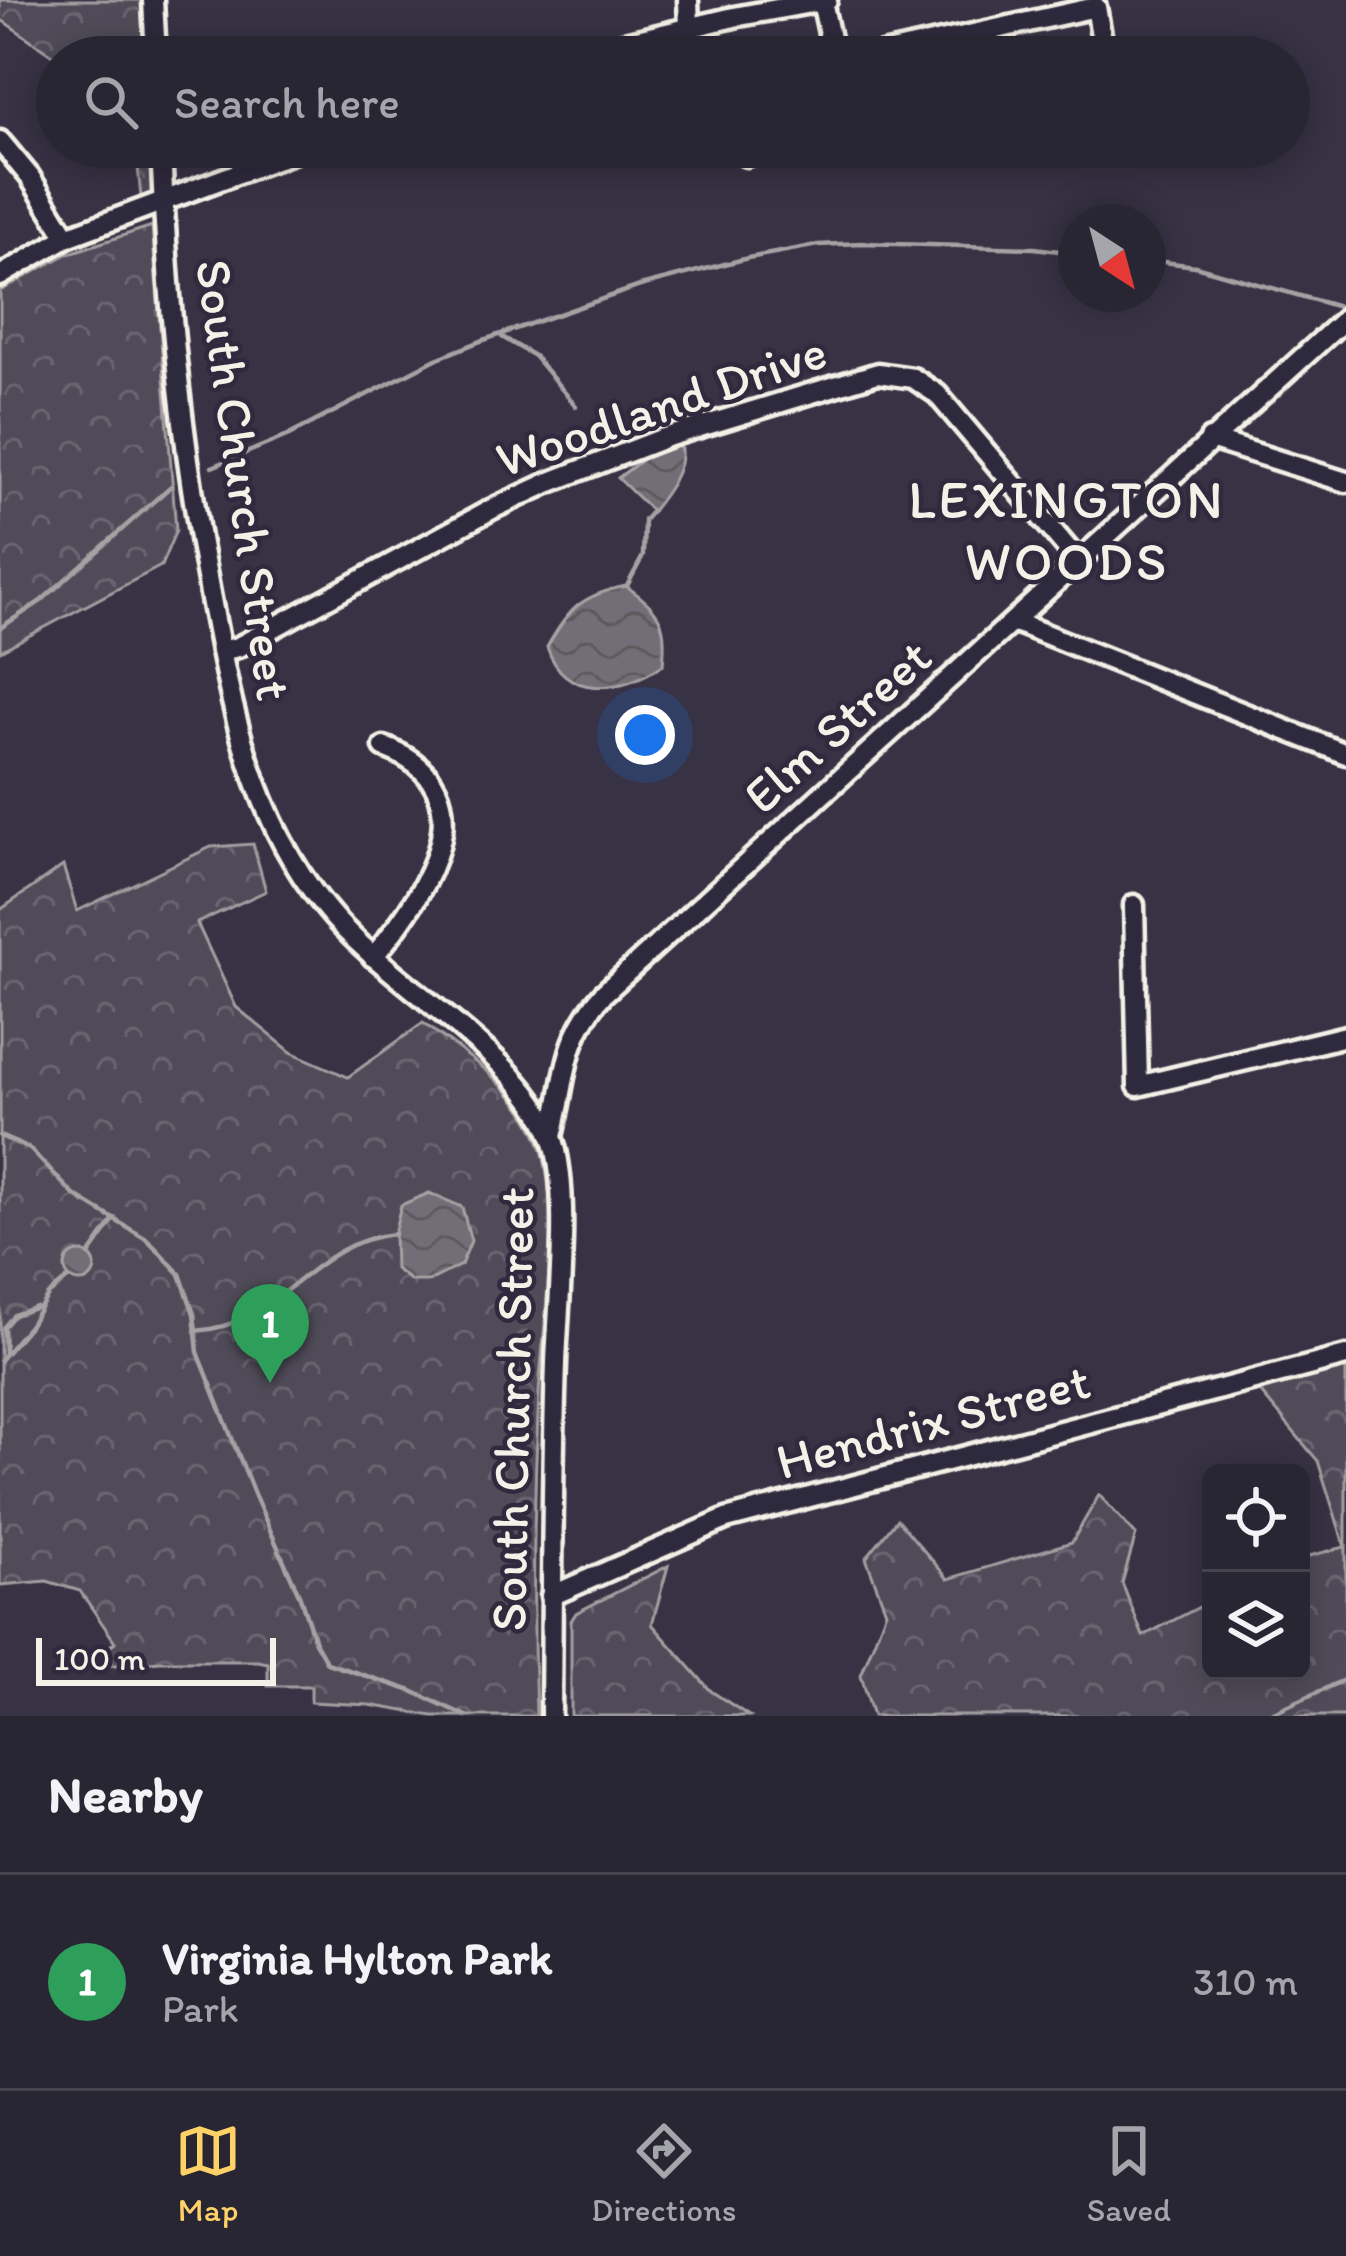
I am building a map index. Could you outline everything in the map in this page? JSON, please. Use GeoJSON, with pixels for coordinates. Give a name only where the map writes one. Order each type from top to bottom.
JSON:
{"type":"FeatureCollection","features":[{"type":"Feature","properties":{"kind":"street"},"geometry":{"type":"LineString","coordinates":[[153,0],[155,36]]}},
{"type":"Feature","properties":{"kind":"street"},"geometry":{"type":"LineString","coordinates":[[688,0],[689,27]]}},
{"type":"Feature","properties":{"kind":"street"},"geometry":{"type":"LineString","coordinates":[[652,36],[825,1],[831,36]]}},
{"type":"Feature","properties":{"kind":"street"},"geometry":{"type":"LineString","coordinates":[[980,36],[1096,3],[1102,36]]}},
{"type":"Feature","properties":{"kind":"street"},"geometry":{"type":"LineString","coordinates":[[0,141],[30,177],[67,237]]}},
{"type":"Feature","properties":{"kind":"street","name":"South Church Street"},"geometry":{"type":"LineString","coordinates":[[162,168],[174,362],[199,536],[247,761],[273,826],[326,908],[373,957],[517,1081],[552,1136],[559,1180],[560,1264],[551,1716]]}},
{"type":"Feature","properties":{"kind":"street"},"geometry":{"type":"LineString","coordinates":[[0,276],[67,237],[249,168]]}},
{"type":"Feature","properties":{"kind":"street","name":"Elm Street"},"geometry":{"type":"LineString","coordinates":[[552,1136],[569,1047],[580,1022],[603,994],[1346,317]]}},
{"type":"Feature","properties":{"kind":"street","name":"Woodland Drive"},"geometry":{"type":"LineString","coordinates":[[221,651],[238,647],[548,483],[682,432],[878,373],[913,377],[938,394],[1080,562]]}},
{"type":"Feature","properties":{"kind":"street"},"geometry":{"type":"LineString","coordinates":[[1210,440],[1346,482]]}},
{"type":"Feature","properties":{"kind":"street"},"geometry":{"type":"LineString","coordinates":[[1015,622],[1346,754]]}},
{"type":"Feature","properties":{"kind":"street"},"geometry":{"type":"LineString","coordinates":[[373,957],[426,881],[443,823],[434,780],[411,760],[384,747]]}},
{"type":"Feature","properties":{"kind":"street"},"geometry":{"type":"LineString","coordinates":[[1135,905],[1138,1086],[1346,1036]]}},
{"type":"Feature","properties":{"kind":"street","name":"Hendrix Street"},"geometry":{"type":"LineString","coordinates":[[551,1596],[726,1519],[1346,1356]]}},
{"type":"Feature","properties":{"kind":"green space"},"geometry":{"type":"Polygon","coordinates":[[[0,0],[141,0],[143,36],[36,36],[36,44],[0,19],[0,0]]]}},
{"type":"Feature","properties":{"kind":"green space"},"geometry":{"type":"Polygon","coordinates":[[[138,168],[153,168],[156,193],[141,198],[138,168]]]}},
{"type":"Feature","properties":{"kind":"green space"},"geometry":{"type":"Polygon","coordinates":[[[152,226],[176,530],[161,566],[0,651],[0,291],[67,254],[152,226]]]}},
{"type":"Feature","properties":{"kind":"green space"},"geometry":{"type":"Polygon","coordinates":[[[253,844],[266,891],[197,923],[236,1007],[291,1052],[348,1077],[423,1023],[508,1092],[541,1147],[550,1235],[535,1475],[536,1716],[433,1716],[369,1705],[311,1702],[311,1686],[268,1686],[268,1663],[258,1661],[106,1666],[101,1653],[115,1642],[80,1591],[47,1581],[0,1585],[0,910],[63,866],[77,911],[211,847],[253,844]]]}},
{"type":"Feature","properties":{"kind":"green space"},"geometry":{"type":"Polygon","coordinates":[[[1346,1356],[1346,1716],[873,1716],[861,1675],[886,1611],[866,1558],[897,1519],[948,1579],[1072,1542],[1099,1495],[1136,1535],[1122,1583],[1143,1636],[1202,1606],[1202,1680],[1310,1680],[1310,1556],[1345,1547],[1318,1461],[1251,1381],[1346,1356]]]}},
{"type":"Feature","properties":{"kind":"green space"},"geometry":{"type":"Polygon","coordinates":[[[668,1566],[652,1624],[711,1691],[749,1716],[571,1716],[571,1621],[576,1613],[668,1566]]]}},
{"type":"Feature","properties":{"kind":"water"},"geometry":{"type":"Polygon","coordinates":[[[675,444],[681,449],[677,474],[652,511],[618,478],[661,445],[675,444]]]}},
{"type":"Feature","properties":{"kind":"water"},"geometry":{"type":"Polygon","coordinates":[[[626,586],[660,619],[663,665],[614,685],[597,687],[568,677],[547,647],[555,634],[587,599],[626,586]]]}},
{"type":"Feature","properties":{"kind":"water"},"geometry":{"type":"Polygon","coordinates":[[[429,1193],[462,1207],[471,1241],[461,1265],[429,1281],[411,1281],[395,1269],[394,1234],[401,1205],[429,1193]]]}},
{"type":"Feature","properties":{"kind":"water"},"geometry":{"type":"Polygon","coordinates":[[[80,1252],[95,1267],[80,1282],[65,1267],[80,1252]]]}},
{"type":"Feature","properties":{"kind":"waterway"},"geometry":{"type":"LineString","coordinates":[[212,467],[289,435],[436,359],[481,341],[640,286],[748,258],[818,245],[862,243],[1058,251]]}},
{"type":"Feature","properties":{"kind":"waterway"},"geometry":{"type":"LineString","coordinates":[[1166,262],[1195,266],[1339,307]]}},
{"type":"Feature","properties":{"kind":"waterway"},"geometry":{"type":"LineString","coordinates":[[502,337],[534,356],[576,406]]}},
{"type":"Feature","properties":{"kind":"waterway"},"geometry":{"type":"LineString","coordinates":[[0,628],[41,601],[171,486]]}},
{"type":"Feature","properties":{"kind":"waterway"},"geometry":{"type":"LineString","coordinates":[[627,586],[643,556],[644,520],[652,511]]}},
{"type":"Feature","properties":{"kind":"waterway"},"geometry":{"type":"LineString","coordinates":[[0,1136],[30,1149],[74,1195],[148,1240],[180,1274],[194,1314],[198,1352],[327,1663],[412,1691],[466,1716]]}},
{"type":"Feature","properties":{"kind":"waterway"},"geometry":{"type":"LineString","coordinates":[[89,1255],[115,1218]]}},
{"type":"Feature","properties":{"kind":"waterway"},"geometry":{"type":"LineString","coordinates":[[195,1331],[251,1314],[339,1252],[394,1234]]}},
{"type":"Feature","properties":{"kind":"waterway"},"geometry":{"type":"LineString","coordinates":[[0,1360],[48,1295],[69,1278]]}},
{"type":"Feature","properties":{"kind":"waterway"},"geometry":{"type":"LineString","coordinates":[[5,1353],[4,1327],[14,1315],[37,1307]]}},
{"type":"Feature","properties":{"kind":"waterway"},"geometry":{"type":"LineString","coordinates":[[1265,1716],[1346,1679]]}},
{"type":"Feature","properties":{"kind":"place","name":"Virginia Hylton Park"},"geometry":{"type":"Point","coordinates":[270,1383]}},
{"type":"Feature","properties":{"kind":"district","name":"LEXINGTON WOODS"},"geometry":{"type":"Point","coordinates":[1067,530]}}]}
